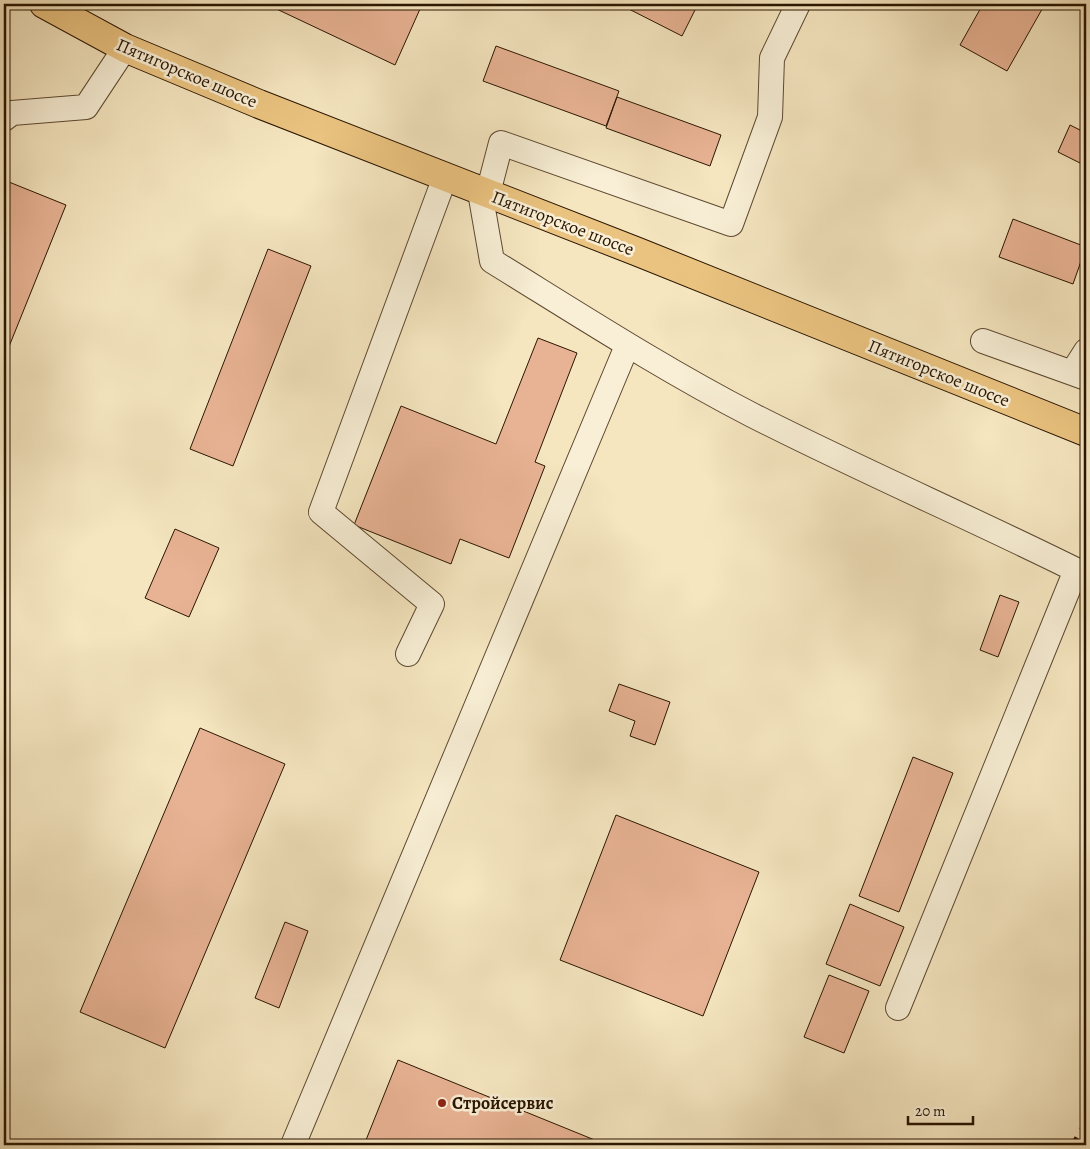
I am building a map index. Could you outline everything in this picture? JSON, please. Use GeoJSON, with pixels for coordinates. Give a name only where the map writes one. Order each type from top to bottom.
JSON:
{"type":"FeatureCollection","features":[{"type":"Feature","properties":{"kind":"main road","name":"Пятигорское шоссе"},"geometry":{"type":"LineString","coordinates":[[44,4],[124,48],[259,104],[638,252],[1086,432]]}},
{"type":"Feature","properties":{"kind":"lane"},"geometry":{"type":"LineString","coordinates":[[798,4],[772,58],[770,117],[731,224],[501,143],[484,193],[492,261],[627,346],[753,416],[990,527],[1081,573],[898,1008]]}},
{"type":"Feature","properties":{"kind":"lane"},"geometry":{"type":"LineString","coordinates":[[4,119],[12,112],[86,107],[124,48]]}},
{"type":"Feature","properties":{"kind":"lane"},"geometry":{"type":"LineString","coordinates":[[408,654],[432,604],[321,512],[445,177]]}},
{"type":"Feature","properties":{"kind":"lane"},"geometry":{"type":"LineString","coordinates":[[983,341],[1079,375],[1086,351]]}},
{"type":"Feature","properties":{"kind":"lane"},"geometry":{"type":"LineString","coordinates":[[293,1145],[627,346]]}},
{"type":"Feature","properties":{"kind":"building"},"geometry":{"type":"Polygon","coordinates":[[[266,4],[409,4],[420,9],[395,65],[266,4]]]}},
{"type":"Feature","properties":{"kind":"building"},"geometry":{"type":"Polygon","coordinates":[[[619,4],[698,4],[682,36],[619,4]]]}},
{"type":"Feature","properties":{"kind":"building"},"geometry":{"type":"Polygon","coordinates":[[[983,4],[1045,4],[1007,71],[960,45],[983,4]]]}},
{"type":"Feature","properties":{"kind":"building"},"geometry":{"type":"Polygon","coordinates":[[[496,46],[619,91],[606,126],[483,81],[496,46]]]}},
{"type":"Feature","properties":{"kind":"building"},"geometry":{"type":"Polygon","coordinates":[[[617,97],[721,135],[710,166],[606,128],[617,97]]]}},
{"type":"Feature","properties":{"kind":"building"},"geometry":{"type":"Polygon","coordinates":[[[1070,125],[1086,133],[1086,166],[1058,152],[1070,125]]]}},
{"type":"Feature","properties":{"kind":"building"},"geometry":{"type":"Polygon","coordinates":[[[4,180],[66,205],[4,359],[4,180]]]}},
{"type":"Feature","properties":{"kind":"building"},"geometry":{"type":"Polygon","coordinates":[[[1013,219],[1086,247],[1073,284],[999,257],[1013,219]]]}},
{"type":"Feature","properties":{"kind":"building"},"geometry":{"type":"Polygon","coordinates":[[[268,249],[311,266],[233,466],[190,449],[268,249]]]}},
{"type":"Feature","properties":{"kind":"building"},"geometry":{"type":"Polygon","coordinates":[[[538,338],[577,353],[535,462],[545,466],[509,558],[460,539],[451,564],[354,525],[401,406],[496,444],[538,338]]]}},
{"type":"Feature","properties":{"kind":"building"},"geometry":{"type":"Polygon","coordinates":[[[175,529],[219,548],[189,617],[145,598],[175,529]]]}},
{"type":"Feature","properties":{"kind":"building"},"geometry":{"type":"Polygon","coordinates":[[[1000,595],[1019,602],[998,657],[980,650],[1000,595]]]}},
{"type":"Feature","properties":{"kind":"building"},"geometry":{"type":"Polygon","coordinates":[[[619,684],[670,702],[655,745],[630,736],[635,721],[609,711],[619,684]]]}},
{"type":"Feature","properties":{"kind":"building"},"geometry":{"type":"Polygon","coordinates":[[[200,728],[285,764],[165,1048],[80,1012],[200,728]]]}},
{"type":"Feature","properties":{"kind":"building"},"geometry":{"type":"Polygon","coordinates":[[[913,757],[953,773],[899,912],[859,896],[913,757]]]}},
{"type":"Feature","properties":{"kind":"building"},"geometry":{"type":"Polygon","coordinates":[[[616,815],[759,872],[703,1016],[560,960],[616,815]]]}},
{"type":"Feature","properties":{"kind":"building"},"geometry":{"type":"Polygon","coordinates":[[[850,904],[904,927],[880,986],[826,964],[850,904]]]}},
{"type":"Feature","properties":{"kind":"building"},"geometry":{"type":"Polygon","coordinates":[[[285,922],[308,931],[279,1008],[255,998],[285,922]]]}},
{"type":"Feature","properties":{"kind":"building"},"geometry":{"type":"Polygon","coordinates":[[[829,975],[869,991],[844,1053],[804,1037],[829,975]]]}},
{"type":"Feature","properties":{"kind":"building","name":"Стройсервис"},"geometry":{"type":"Polygon","coordinates":[[[398,1060],[607,1145],[364,1145],[398,1060]]]}},
{"type":"Feature","properties":{"kind":"railway"},"geometry":{"type":"LineString","coordinates":[[1072,1145],[1086,1121]]}},
{"type":"Feature","properties":{"kind":"place","name":"Стройсервис"},"geometry":{"type":"Point","coordinates":[442,1103]}}]}
